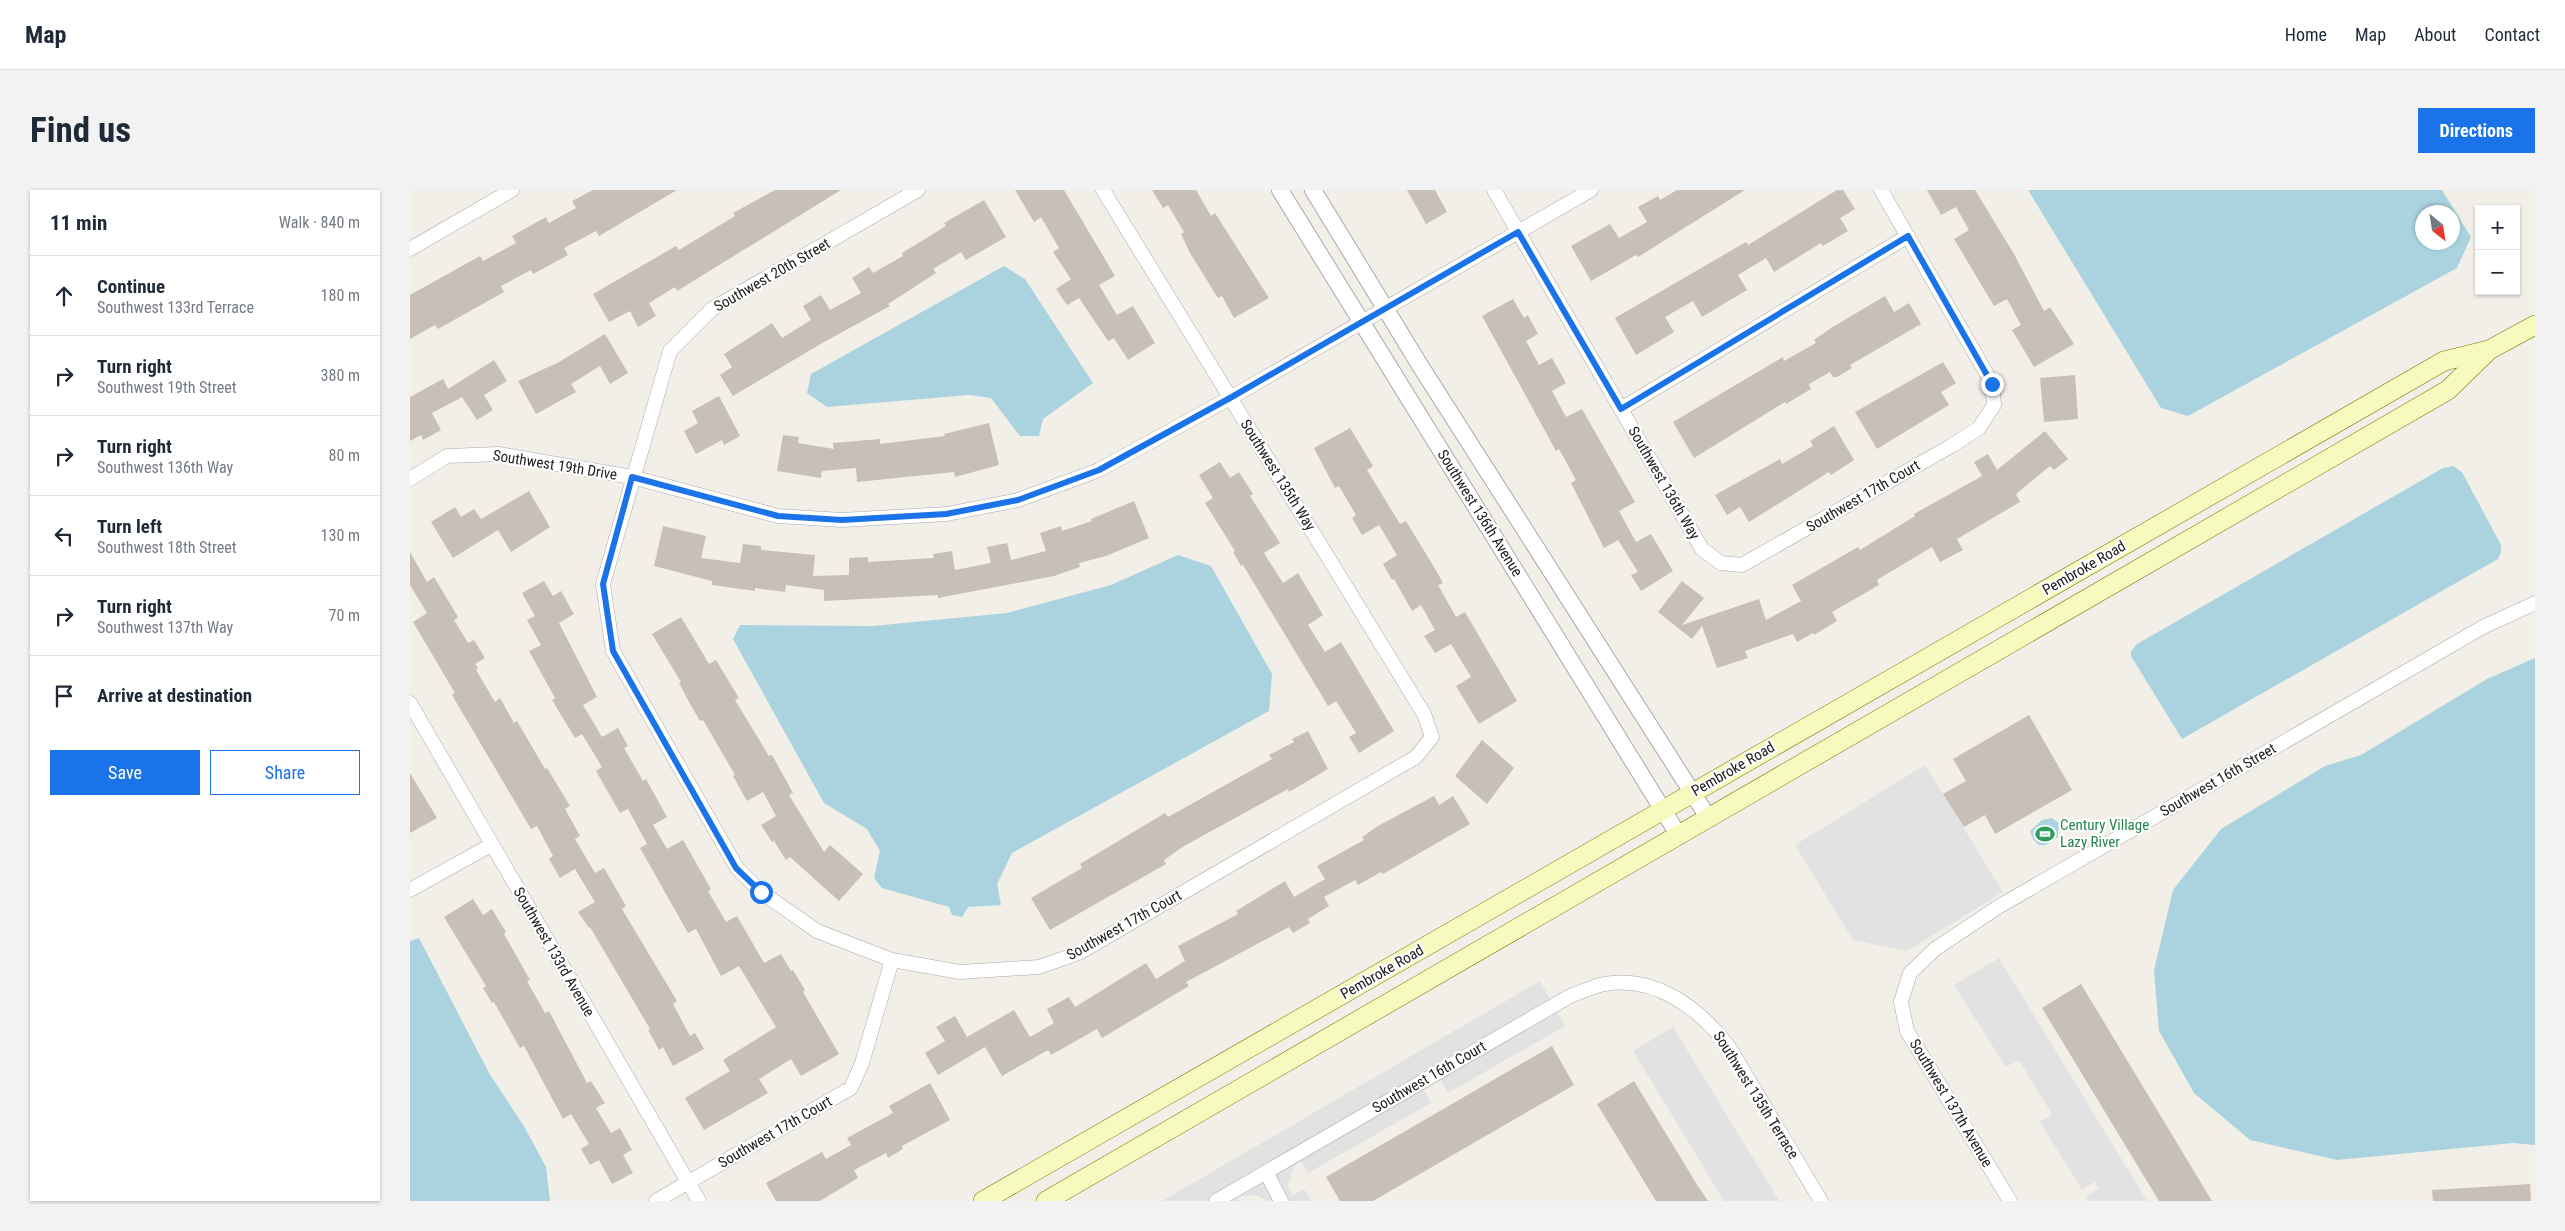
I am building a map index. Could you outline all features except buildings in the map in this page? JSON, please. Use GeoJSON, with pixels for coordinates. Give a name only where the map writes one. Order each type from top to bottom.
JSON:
{"type":"FeatureCollection","features":[{"type":"Feature","properties":{"kind":"main road","name":"Pembroke Road"},"geometry":{"type":"LineString","coordinates":[[983,1201],[2444,361],[2488,350],[2535,325]]}},
{"type":"Feature","properties":{"kind":"main road","name":"Pembroke Road"},"geometry":{"type":"LineString","coordinates":[[1046,1201],[2448,390],[2488,350]]}},
{"type":"Feature","properties":{"kind":"street"},"geometry":{"type":"LineString","coordinates":[[410,249],[512,190]]}},
{"type":"Feature","properties":{"kind":"street","name":"Southwest 20th Street"},"geometry":{"type":"LineString","coordinates":[[892,960],[817,931],[761,892],[736,868],[613,651],[603,584],[632,477],[670,352],[712,309],[918,190]]}},
{"type":"Feature","properties":{"kind":"street","name":"Southwest 135th Way"},"geometry":{"type":"LineString","coordinates":[[1103,190],[1424,714],[1432,737]]}},
{"type":"Feature","properties":{"kind":"street","name":"Southwest 136th Avenue"},"geometry":{"type":"LineString","coordinates":[[1280,190],[1679,836]]}},
{"type":"Feature","properties":{"kind":"street","name":"Southwest 136th Avenue"},"geometry":{"type":"LineString","coordinates":[[1313,190],[1385,309],[1614,674],[1708,819]]}},
{"type":"Feature","properties":{"kind":"street","name":"Southwest 136th Way"},"geometry":{"type":"LineString","coordinates":[[1494,190],[1702,549],[1721,563]]}},
{"type":"Feature","properties":{"kind":"street","name":"Southwest 19th Drive"},"geometry":{"type":"LineString","coordinates":[[410,479],[447,456],[499,454],[632,477],[778,516],[842,520],[946,514],[1018,500],[1099,470],[1230,398],[1591,190]]}},
{"type":"Feature","properties":{"kind":"street"},"geometry":{"type":"LineString","coordinates":[[1621,409],[1908,236],[1881,190]]}},
{"type":"Feature","properties":{"kind":"street","name":"Southwest 17th Court"},"geometry":{"type":"LineString","coordinates":[[1721,563],[1742,565],[1951,446],[1979,428],[1994,405],[1992,384],[1908,236]]}},
{"type":"Feature","properties":{"kind":"street","name":"Southwest 16th Street"},"geometry":{"type":"LineString","coordinates":[[1910,973],[1935,948],[1998,906],[2483,627],[2535,603]]}},
{"type":"Feature","properties":{"kind":"street","name":"Southwest 133rd Avenue"},"geometry":{"type":"LineString","coordinates":[[410,703],[699,1201]]}},
{"type":"Feature","properties":{"kind":"street","name":"Southwest 17th Court"},"geometry":{"type":"LineString","coordinates":[[656,1201],[851,1088],[862,1063],[892,960],[960,972],[1039,967],[1079,953],[1416,757],[1432,737]]}},
{"type":"Feature","properties":{"kind":"street"},"geometry":{"type":"LineString","coordinates":[[410,890],[491,845]]}},
{"type":"Feature","properties":{"kind":"street","name":"Southwest 137th Avenue"},"geometry":{"type":"LineString","coordinates":[[1910,973],[1902,1002],[1907,1031],[2010,1201]]}},
{"type":"Feature","properties":{"kind":"street","name":"Southwest 16th Court"},"geometry":{"type":"LineString","coordinates":[[1216,1201],[1570,996],[1605,984],[1640,985],[1652,988]]}},
{"type":"Feature","properties":{"kind":"street","name":"Southwest 135th Terrace"},"geometry":{"type":"LineString","coordinates":[[1652,988],[1688,1004],[1716,1030],[1729,1047],[1821,1201]]}},
{"type":"Feature","properties":{"kind":"street"},"geometry":{"type":"LineString","coordinates":[[1266,1172],[1281,1201]]}},
{"type":"Feature","properties":{"kind":"shaded area"},"geometry":{"type":"Polygon","coordinates":[[[1925,765],[2003,892],[1907,951],[1853,940],[1795,845],[1925,765]]]}},
{"type":"Feature","properties":{"kind":"shaded area"},"geometry":{"type":"Polygon","coordinates":[[[1999,958],[2147,1201],[2088,1201],[2086,1197],[2099,1188],[2095,1182],[2082,1190],[2040,1122],[2052,1114],[2019,1060],[2006,1067],[1954,985],[1999,958]]]}},
{"type":"Feature","properties":{"kind":"shaded area"},"geometry":{"type":"Polygon","coordinates":[[[1540,981],[1565,1026],[1448,1093],[1440,1079],[1423,1088],[1431,1103],[1308,1173],[1300,1161],[1293,1169],[1288,1185],[1292,1196],[1304,1189],[1312,1201],[1268,1201],[1256,1195],[1238,1197],[1240,1201],[1162,1201],[1540,981]]]}},
{"type":"Feature","properties":{"kind":"shaded area"},"geometry":{"type":"Polygon","coordinates":[[[1673,1027],[1779,1201],[1724,1201],[1633,1051],[1673,1027]]]}},
{"type":"Feature","properties":{"kind":"water"},"geometry":{"type":"Polygon","coordinates":[[[2028,190],[2442,190],[2451,205],[2415,205],[2415,250],[2460,250],[2460,219],[2471,237],[2457,268],[2188,416],[2161,408],[2028,190]]]}},
{"type":"Feature","properties":{"kind":"water"},"geometry":{"type":"Polygon","coordinates":[[[1004,266],[1025,279],[1093,383],[1043,419],[1039,436],[1020,436],[991,398],[969,395],[827,407],[807,393],[811,374],[1004,266]]]}},
{"type":"Feature","properties":{"kind":"water"},"geometry":{"type":"Polygon","coordinates":[[[2453,466],[2462,472],[2501,545],[2498,559],[2182,739],[2131,656],[2131,651],[2137,644],[2443,468],[2453,466]]]}},
{"type":"Feature","properties":{"kind":"water"},"geometry":{"type":"Polygon","coordinates":[[[1178,555],[1211,566],[1272,674],[1269,711],[1012,853],[997,884],[1001,905],[968,907],[962,917],[952,915],[949,907],[882,888],[874,878],[880,851],[867,829],[824,803],[733,639],[740,625],[873,626],[1007,613],[1111,585],[1178,555]]]}},
{"type":"Feature","properties":{"kind":"water"},"geometry":{"type":"Polygon","coordinates":[[[2535,658],[2535,1145],[2513,1143],[2337,1160],[2250,1140],[2194,1093],[2159,1031],[2154,970],[2173,890],[2221,829],[2325,766],[2361,755],[2487,679],[2535,658]]]}},
{"type":"Feature","properties":{"kind":"water","name":"Century Village Lazy River"},"geometry":{"type":"Polygon","coordinates":[[[2052,818],[2059,823],[2058,837],[2046,845],[2039,845],[2033,839],[2030,831],[2042,820],[2052,818]]]}},
{"type":"Feature","properties":{"kind":"water"},"geometry":{"type":"Polygon","coordinates":[[[419,938],[489,1073],[525,1128],[546,1167],[550,1201],[410,1201],[410,941],[419,938]]]}},
{"type":"Feature","properties":{"kind":"place","name":"Century Village Lazy River"},"geometry":{"type":"Point","coordinates":[2045,834]}},
{"type":"Feature","properties":{"kind":"route"},"geometry":{"type":"LineString","coordinates":[[761,892],[736,868],[613,651],[603,584],[632,477],[778,516],[842,520],[946,514],[1018,500],[1099,470],[1230,398],[1518,232],[1621,409],[1908,236],[1992,384]]}}]}
